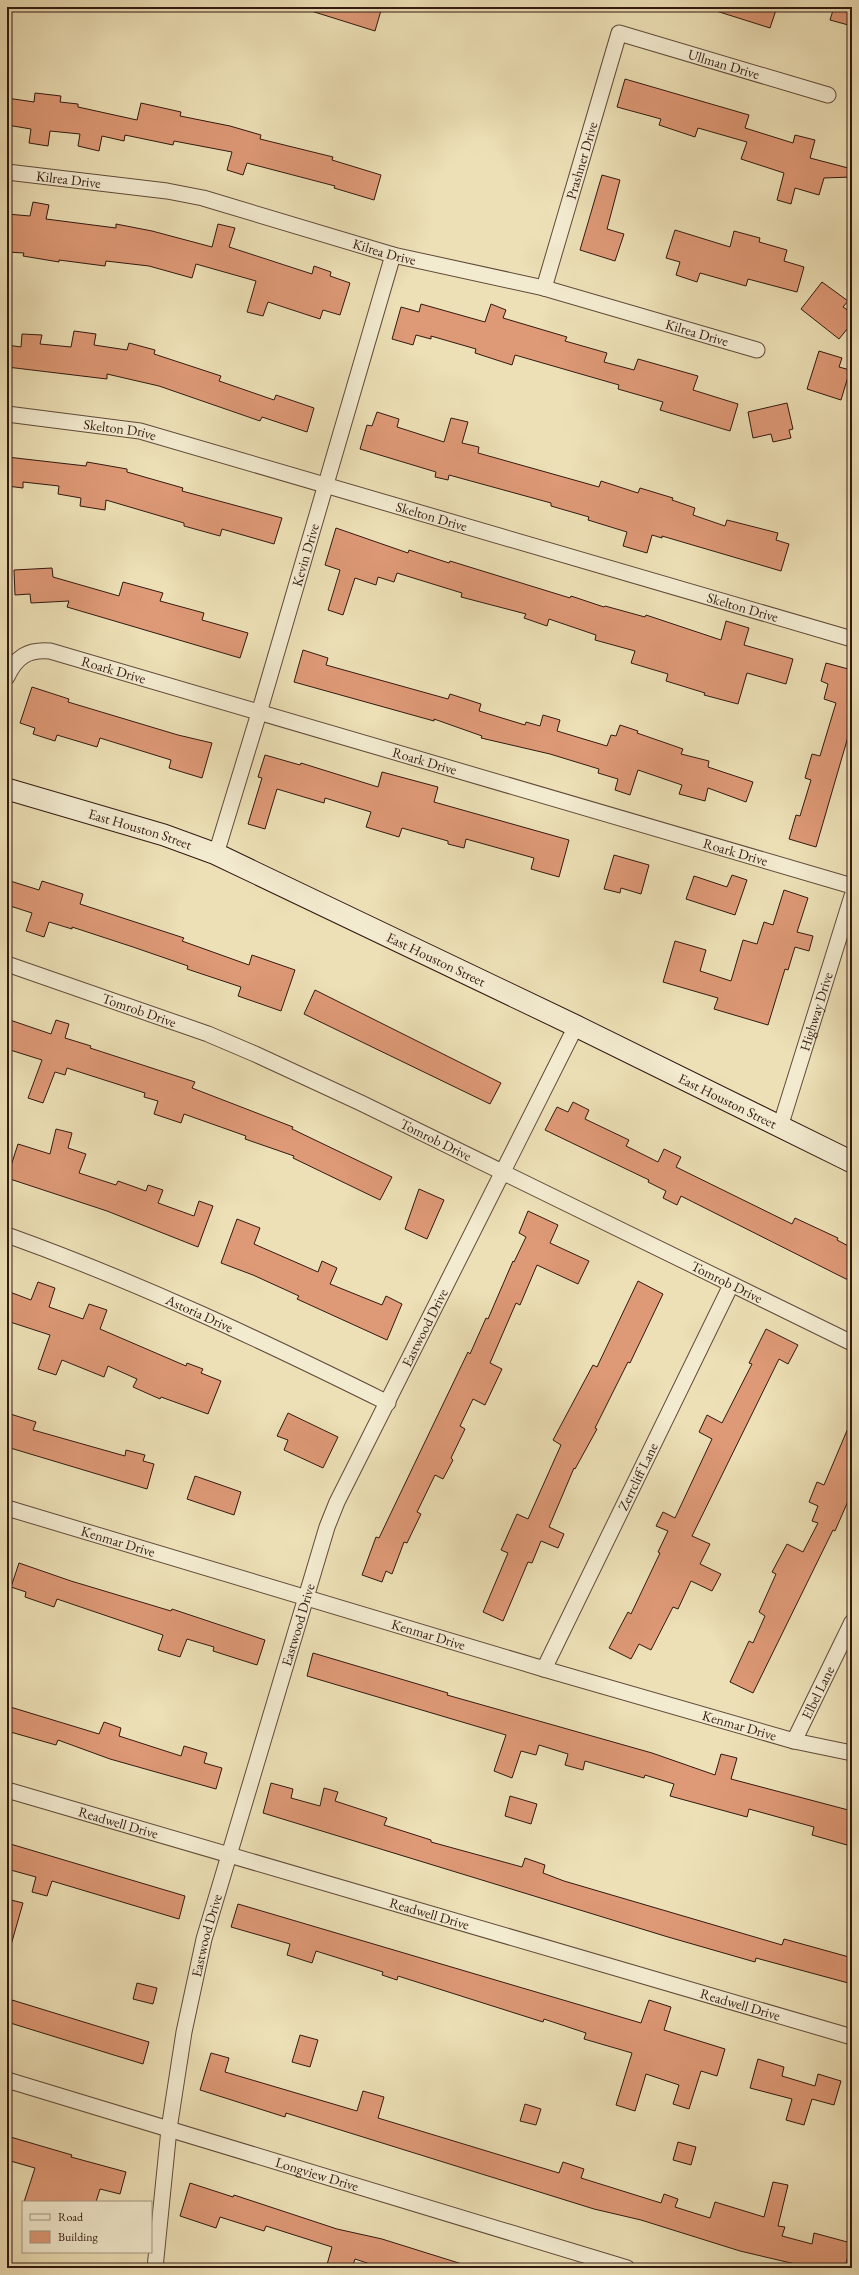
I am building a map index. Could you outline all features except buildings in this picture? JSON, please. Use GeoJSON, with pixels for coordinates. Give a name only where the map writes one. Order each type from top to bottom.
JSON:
{"type":"FeatureCollection","features":[{"type":"Feature","properties":{"kind":"main road","name":"East Houston Street"},"geometry":{"type":"LineString","coordinates":[[7,789],[164,835],[216,854],[576,1026],[852,1162]]}},
{"type":"Feature","properties":{"kind":"street","name":"Ullman Drive"},"geometry":{"type":"LineString","coordinates":[[619,33],[828,95]]}},
{"type":"Feature","properties":{"kind":"street","name":"Prashner Drive"},"geometry":{"type":"LineString","coordinates":[[544,288],[619,33]]}},
{"type":"Feature","properties":{"kind":"street","name":"Kilrea Drive"},"geometry":{"type":"LineString","coordinates":[[7,172],[167,191],[203,198],[393,255],[544,288],[757,350]]}},
{"type":"Feature","properties":{"kind":"street","name":"Kevin Drive"},"geometry":{"type":"LineString","coordinates":[[216,854],[259,713],[393,255]]}},
{"type":"Feature","properties":{"kind":"street","name":"Skelton Drive"},"geometry":{"type":"LineString","coordinates":[[7,414],[140,431],[852,639]]}},
{"type":"Feature","properties":{"kind":"street","name":"Roark Drive"},"geometry":{"type":"LineString","coordinates":[[7,677],[12,664],[20,657],[29,652],[50,651],[852,886]]}},
{"type":"Feature","properties":{"kind":"street","name":"Highway Drive"},"geometry":{"type":"LineString","coordinates":[[780,1127],[852,896]]}},
{"type":"Feature","properties":{"kind":"street","name":"Tomrob Drive"},"geometry":{"type":"LineString","coordinates":[[7,964],[208,1034],[361,1103],[852,1343]]}},
{"type":"Feature","properties":{"kind":"street","name":"Eastwood Drive"},"geometry":{"type":"LineString","coordinates":[[155,2268],[169,2129],[194,1982],[228,1854],[327,1527],[337,1502],[504,1173],[576,1026]]}},
{"type":"Feature","properties":{"kind":"street","name":"Astoria Drive"},"geometry":{"type":"LineString","coordinates":[[7,1235],[140,1287],[294,1356],[388,1403]]}},
{"type":"Feature","properties":{"kind":"street","name":"Zerrcliff Lane"},"geometry":{"type":"LineString","coordinates":[[544,1669],[731,1285]]}},
{"type":"Feature","properties":{"kind":"street","name":"Kenmar Drive"},"geometry":{"type":"LineString","coordinates":[[7,1508],[544,1669],[794,1741],[852,1753]]}},
{"type":"Feature","properties":{"kind":"street","name":"Elbel Lane"},"geometry":{"type":"LineString","coordinates":[[794,1741],[852,1622]]}},
{"type":"Feature","properties":{"kind":"street","name":"Readwell Drive"},"geometry":{"type":"LineString","coordinates":[[7,1790],[639,1976],[852,2037]]}},
{"type":"Feature","properties":{"kind":"street","name":"Longview Drive"},"geometry":{"type":"LineString","coordinates":[[7,2080],[627,2268]]}}]}
